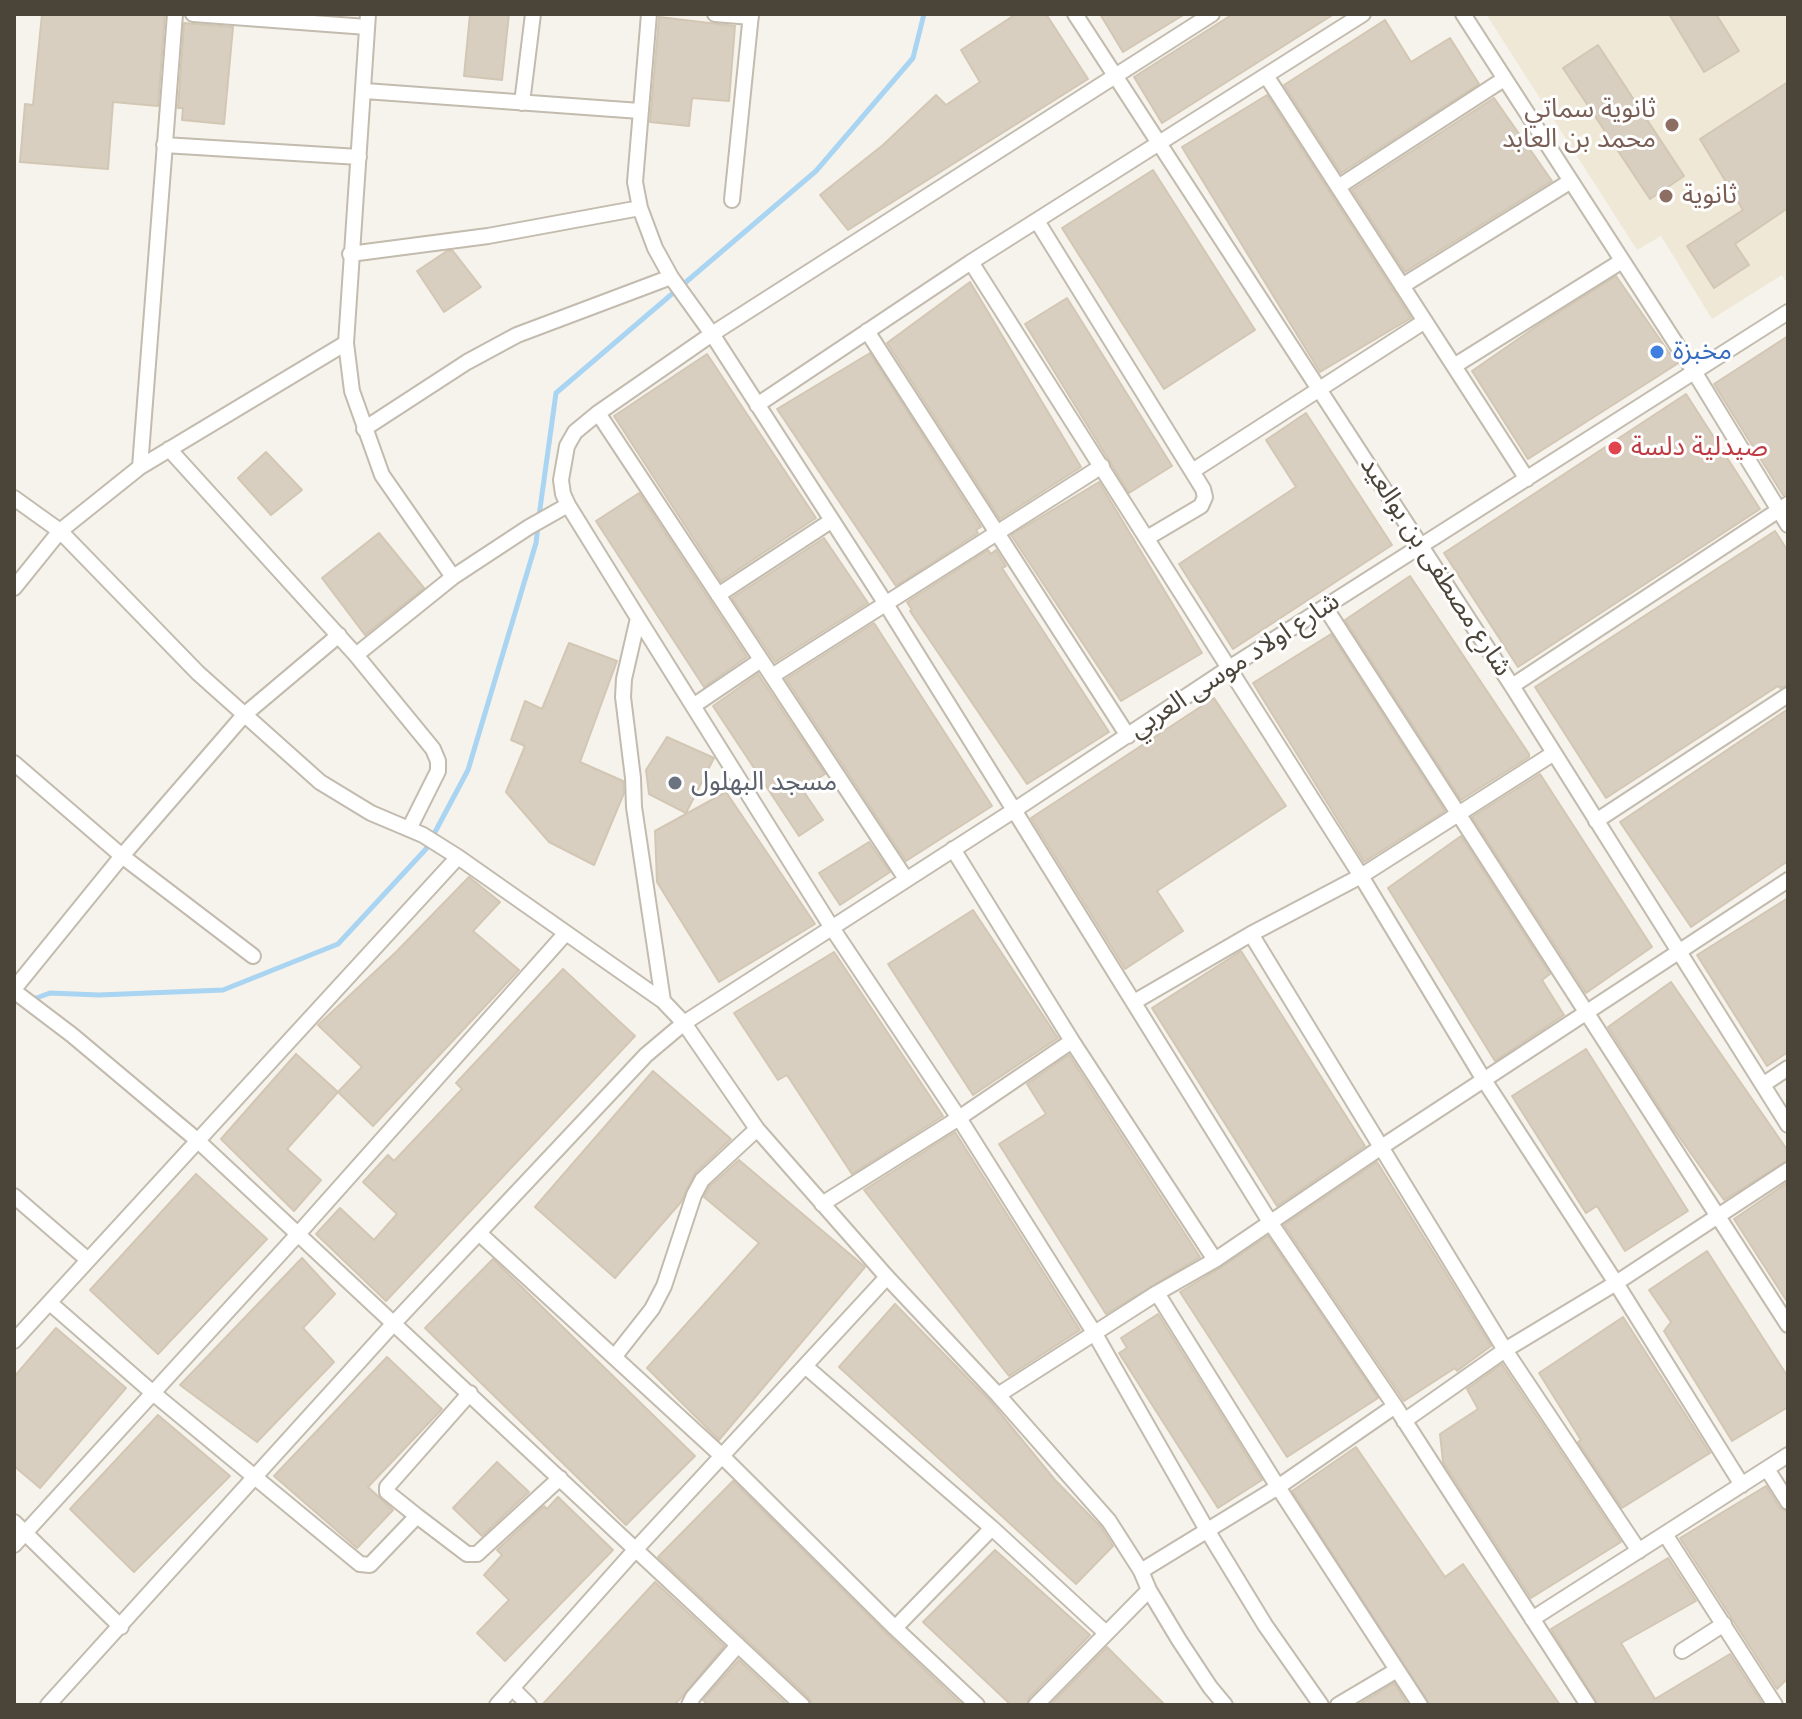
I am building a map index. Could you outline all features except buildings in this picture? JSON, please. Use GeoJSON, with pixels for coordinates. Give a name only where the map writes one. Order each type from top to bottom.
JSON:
{"type":"FeatureCollection","features":[{"type":"Feature","properties":{"kind":"street"},"geometry":{"type":"LineString","coordinates":[[140,467],[175,14]]}},
{"type":"Feature","properties":{"kind":"street"},"geometry":{"type":"LineString","coordinates":[[193,14],[368,20],[346,343],[352,391],[382,475],[453,577]]}},
{"type":"Feature","properties":{"kind":"street"},"geometry":{"type":"LineString","coordinates":[[522,103],[533,14]]}},
{"type":"Feature","properties":{"kind":"street"},"geometry":{"type":"LineString","coordinates":[[649,14],[635,182],[640,208],[655,248],[671,277],[712,334],[886,604],[1270,1222],[1395,1406],[1588,1705]]}},
{"type":"Feature","properties":{"kind":"street"},"geometry":{"type":"LineString","coordinates":[[715,14],[751,16],[732,200]]}},
{"type":"Feature","properties":{"kind":"street","name":"شارع مصطفى بن بوالعيد"},"geometry":{"type":"LineString","coordinates":[[1075,14],[1512,686],[1788,1125]]}},
{"type":"Feature","properties":{"kind":"street"},"geometry":{"type":"LineString","coordinates":[[1212,14],[712,334],[598,413],[575,432],[567,446],[561,480],[568,505],[638,618],[832,928],[959,1118],[1095,1334],[1207,1530],[1265,1625],[1321,1705]]}},
{"type":"Feature","properties":{"kind":"street"},"geometry":{"type":"LineString","coordinates":[[757,405],[971,262],[1363,14]]}},
{"type":"Feature","properties":{"kind":"street"},"geometry":{"type":"LineString","coordinates":[[1463,14],[1783,507],[1788,525]]}},
{"type":"Feature","properties":{"kind":"street"},"geometry":{"type":"LineString","coordinates":[[1267,77],[1527,479]]}},
{"type":"Feature","properties":{"kind":"street"},"geometry":{"type":"LineString","coordinates":[[1338,187],[1504,79]]}},
{"type":"Feature","properties":{"kind":"street"},"geometry":{"type":"LineString","coordinates":[[365,91],[640,111]]}},
{"type":"Feature","properties":{"kind":"street"},"geometry":{"type":"LineString","coordinates":[[164,145],[359,157]]}},
{"type":"Feature","properties":{"kind":"street"},"geometry":{"type":"LineString","coordinates":[[1402,286],[1571,181]]}},
{"type":"Feature","properties":{"kind":"street"},"geometry":{"type":"LineString","coordinates":[[350,254],[488,236],[640,208]]}},
{"type":"Feature","properties":{"kind":"street"},"geometry":{"type":"LineString","coordinates":[[1037,221],[1203,489],[1205,497],[1201,506],[1147,538]]}},
{"type":"Feature","properties":{"kind":"street"},"geometry":{"type":"LineString","coordinates":[[1454,366],[1622,261]]}},
{"type":"Feature","properties":{"kind":"street"},"geometry":{"type":"LineString","coordinates":[[971,262],[1361,876],[1484,1080],[1742,1485]]}},
{"type":"Feature","properties":{"kind":"street"},"geometry":{"type":"LineString","coordinates":[[364,429],[467,362],[517,335],[671,277]]}},
{"type":"Feature","properties":{"kind":"street","name":"شارع اولاد موسى العربي"},"geometry":{"type":"LineString","coordinates":[[48,1705],[395,1322],[646,1055],[684,1023],[1229,668],[1788,312]]}},
{"type":"Feature","properties":{"kind":"street"},"geometry":{"type":"LineString","coordinates":[[1194,470],[1425,321]]}},
{"type":"Feature","properties":{"kind":"street"},"geometry":{"type":"LineString","coordinates":[[867,331],[1128,736]]}},
{"type":"Feature","properties":{"kind":"street"},"geometry":{"type":"LineString","coordinates":[[14,588],[60,531],[140,467],[346,343]]}},
{"type":"Feature","properties":{"kind":"street"},"geometry":{"type":"LineString","coordinates":[[598,413],[906,879]]}},
{"type":"Feature","properties":{"kind":"street"},"geometry":{"type":"LineString","coordinates":[[169,449],[339,635],[433,749],[438,771],[416,832]]}},
{"type":"Feature","properties":{"kind":"street"},"geometry":{"type":"LineString","coordinates":[[772,676],[1102,466]]}},
{"type":"Feature","properties":{"kind":"street"},"geometry":{"type":"LineString","coordinates":[[14,498],[60,531],[198,673],[320,782],[371,813],[416,832],[458,857],[663,1001],[684,1023],[757,1129],[1109,1521],[1194,1664],[1224,1705]]}},
{"type":"Feature","properties":{"kind":"street"},"geometry":{"type":"LineString","coordinates":[[356,655],[453,577],[568,505]]}},
{"type":"Feature","properties":{"kind":"street"},"geometry":{"type":"LineString","coordinates":[[1512,686],[1783,507]]}},
{"type":"Feature","properties":{"kind":"street"},"geometry":{"type":"LineString","coordinates":[[718,595],[831,521]]}},
{"type":"Feature","properties":{"kind":"street"},"geometry":{"type":"LineString","coordinates":[[1325,607],[1788,1325]]}},
{"type":"Feature","properties":{"kind":"street"},"geometry":{"type":"LineString","coordinates":[[638,618],[623,697],[634,807],[663,1001]]}},
{"type":"Feature","properties":{"kind":"street"},"geometry":{"type":"LineString","coordinates":[[339,635],[244,715],[122,856],[14,990],[197,1140],[802,1705]]}},
{"type":"Feature","properties":{"kind":"street"},"geometry":{"type":"LineString","coordinates":[[693,706],[761,660]]}},
{"type":"Feature","properties":{"kind":"street"},"geometry":{"type":"LineString","coordinates":[[1596,821],[1788,695]]}},
{"type":"Feature","properties":{"kind":"street"},"geometry":{"type":"LineString","coordinates":[[1134,1002],[1251,934],[1361,876],[1554,753]]}},
{"type":"Feature","properties":{"kind":"street"},"geometry":{"type":"LineString","coordinates":[[14,763],[122,856],[253,956]]}},
{"type":"Feature","properties":{"kind":"street"},"geometry":{"type":"LineString","coordinates":[[953,849],[1072,1041],[1215,1260]]}},
{"type":"Feature","properties":{"kind":"street"},"geometry":{"type":"LineString","coordinates":[[14,1341],[458,857]]}},
{"type":"Feature","properties":{"kind":"street"},"geometry":{"type":"LineString","coordinates":[[998,1395],[1157,1293],[1215,1260],[1788,880]]}},
{"type":"Feature","properties":{"kind":"street"},"geometry":{"type":"LineString","coordinates":[[14,1545],[299,1233],[565,934]]}},
{"type":"Feature","properties":{"kind":"street"},"geometry":{"type":"LineString","coordinates":[[1251,934],[1505,1350],[1639,1551]]}},
{"type":"Feature","properties":{"kind":"street"},"geometry":{"type":"LineString","coordinates":[[822,1204],[959,1118],[1072,1041]]}},
{"type":"Feature","properties":{"kind":"street"},"geometry":{"type":"LineString","coordinates":[[1764,1084],[1788,1068]]}},
{"type":"Feature","properties":{"kind":"street"},"geometry":{"type":"LineString","coordinates":[[615,1356],[652,1309],[664,1286],[697,1189],[712,1169],[757,1129]]}},
{"type":"Feature","properties":{"kind":"street"},"geometry":{"type":"LineString","coordinates":[[1404,1421],[1505,1350],[1616,1283],[1788,1170]]}},
{"type":"Feature","properties":{"kind":"street"},"geometry":{"type":"LineString","coordinates":[[14,1196],[88,1260]]}},
{"type":"Feature","properties":{"kind":"street"},"geometry":{"type":"LineString","coordinates":[[480,1234],[722,1456],[977,1705]]}},
{"type":"Feature","properties":{"kind":"street"},"geometry":{"type":"LineString","coordinates":[[497,1705],[887,1277]]}},
{"type":"Feature","properties":{"kind":"street"},"geometry":{"type":"LineString","coordinates":[[1157,1293],[1420,1705]]}},
{"type":"Feature","properties":{"kind":"street"},"geometry":{"type":"LineString","coordinates":[[50,1303],[153,1393],[360,1564],[370,1565],[417,1516]]}},
{"type":"Feature","properties":{"kind":"street"},"geometry":{"type":"LineString","coordinates":[[805,1366],[992,1528],[1106,1633]]}},
{"type":"Feature","properties":{"kind":"street"},"geometry":{"type":"LineString","coordinates":[[470,1393],[387,1487],[387,1492],[446,1540],[473,1555],[560,1478]]}},
{"type":"Feature","properties":{"kind":"street"},"geometry":{"type":"LineString","coordinates":[[1141,1571],[1278,1487],[1395,1406]]}},
{"type":"Feature","properties":{"kind":"street"},"geometry":{"type":"LineString","coordinates":[[1532,1619],[1788,1455]]}},
{"type":"Feature","properties":{"kind":"street"},"geometry":{"type":"LineString","coordinates":[[1767,1469],[1788,1502]]}},
{"type":"Feature","properties":{"kind":"street"},"geometry":{"type":"LineString","coordinates":[[14,1522],[121,1627]]}},
{"type":"Feature","properties":{"kind":"street"},"geometry":{"type":"LineString","coordinates":[[895,1628],[992,1528]]}},
{"type":"Feature","properties":{"kind":"street"},"geometry":{"type":"LineString","coordinates":[[1665,1534],[1775,1705]]}},
{"type":"Feature","properties":{"kind":"street"},"geometry":{"type":"LineString","coordinates":[[1036,1705],[1149,1590]]}},
{"type":"Feature","properties":{"kind":"street"},"geometry":{"type":"LineString","coordinates":[[1682,1651],[1724,1624]]}},
{"type":"Feature","properties":{"kind":"street"},"geometry":{"type":"LineString","coordinates":[[689,1705],[738,1645]]}},
{"type":"Feature","properties":{"kind":"street"},"geometry":{"type":"LineString","coordinates":[[1338,1705],[1397,1670]]}},
{"type":"Feature","properties":{"kind":"street"},"geometry":{"type":"LineString","coordinates":[[513,1689],[529,1705]]}},
{"type":"Feature","properties":{"kind":"shaded area","name":"ثانوية سماتي محمد بن العابد"},"geometry":{"type":"Polygon","coordinates":[[[1486,14],[1788,14],[1788,285],[1782,275],[1712,319],[1661,236],[1637,250],[1486,14]]]}},
{"type":"Feature","properties":{"kind":"waterway"},"geometry":{"type":"LineString","coordinates":[[539,516],[556,393],[816,171],[913,58],[924,14]]}},
{"type":"Feature","properties":{"kind":"waterway"},"geometry":{"type":"LineString","coordinates":[[31,1000],[50,993],[99,995],[223,990],[338,944],[426,849],[468,770],[536,543],[538,526]]}},
{"type":"Feature","properties":{"kind":"place","name":"ثانوية سماتي محمد بن العابد"},"geometry":{"type":"Point","coordinates":[1672,125]}},
{"type":"Feature","properties":{"kind":"place","name":"ثانوية"},"geometry":{"type":"Point","coordinates":[1666,196]}},
{"type":"Feature","properties":{"kind":"place","name":"مخبزة"},"geometry":{"type":"Point","coordinates":[1657,352]}},
{"type":"Feature","properties":{"kind":"place","name":"صيدلية دلسة"},"geometry":{"type":"Point","coordinates":[1615,448]}},
{"type":"Feature","properties":{"kind":"place","name":"مسجد البهلول"},"geometry":{"type":"Point","coordinates":[675,783]}}]}
